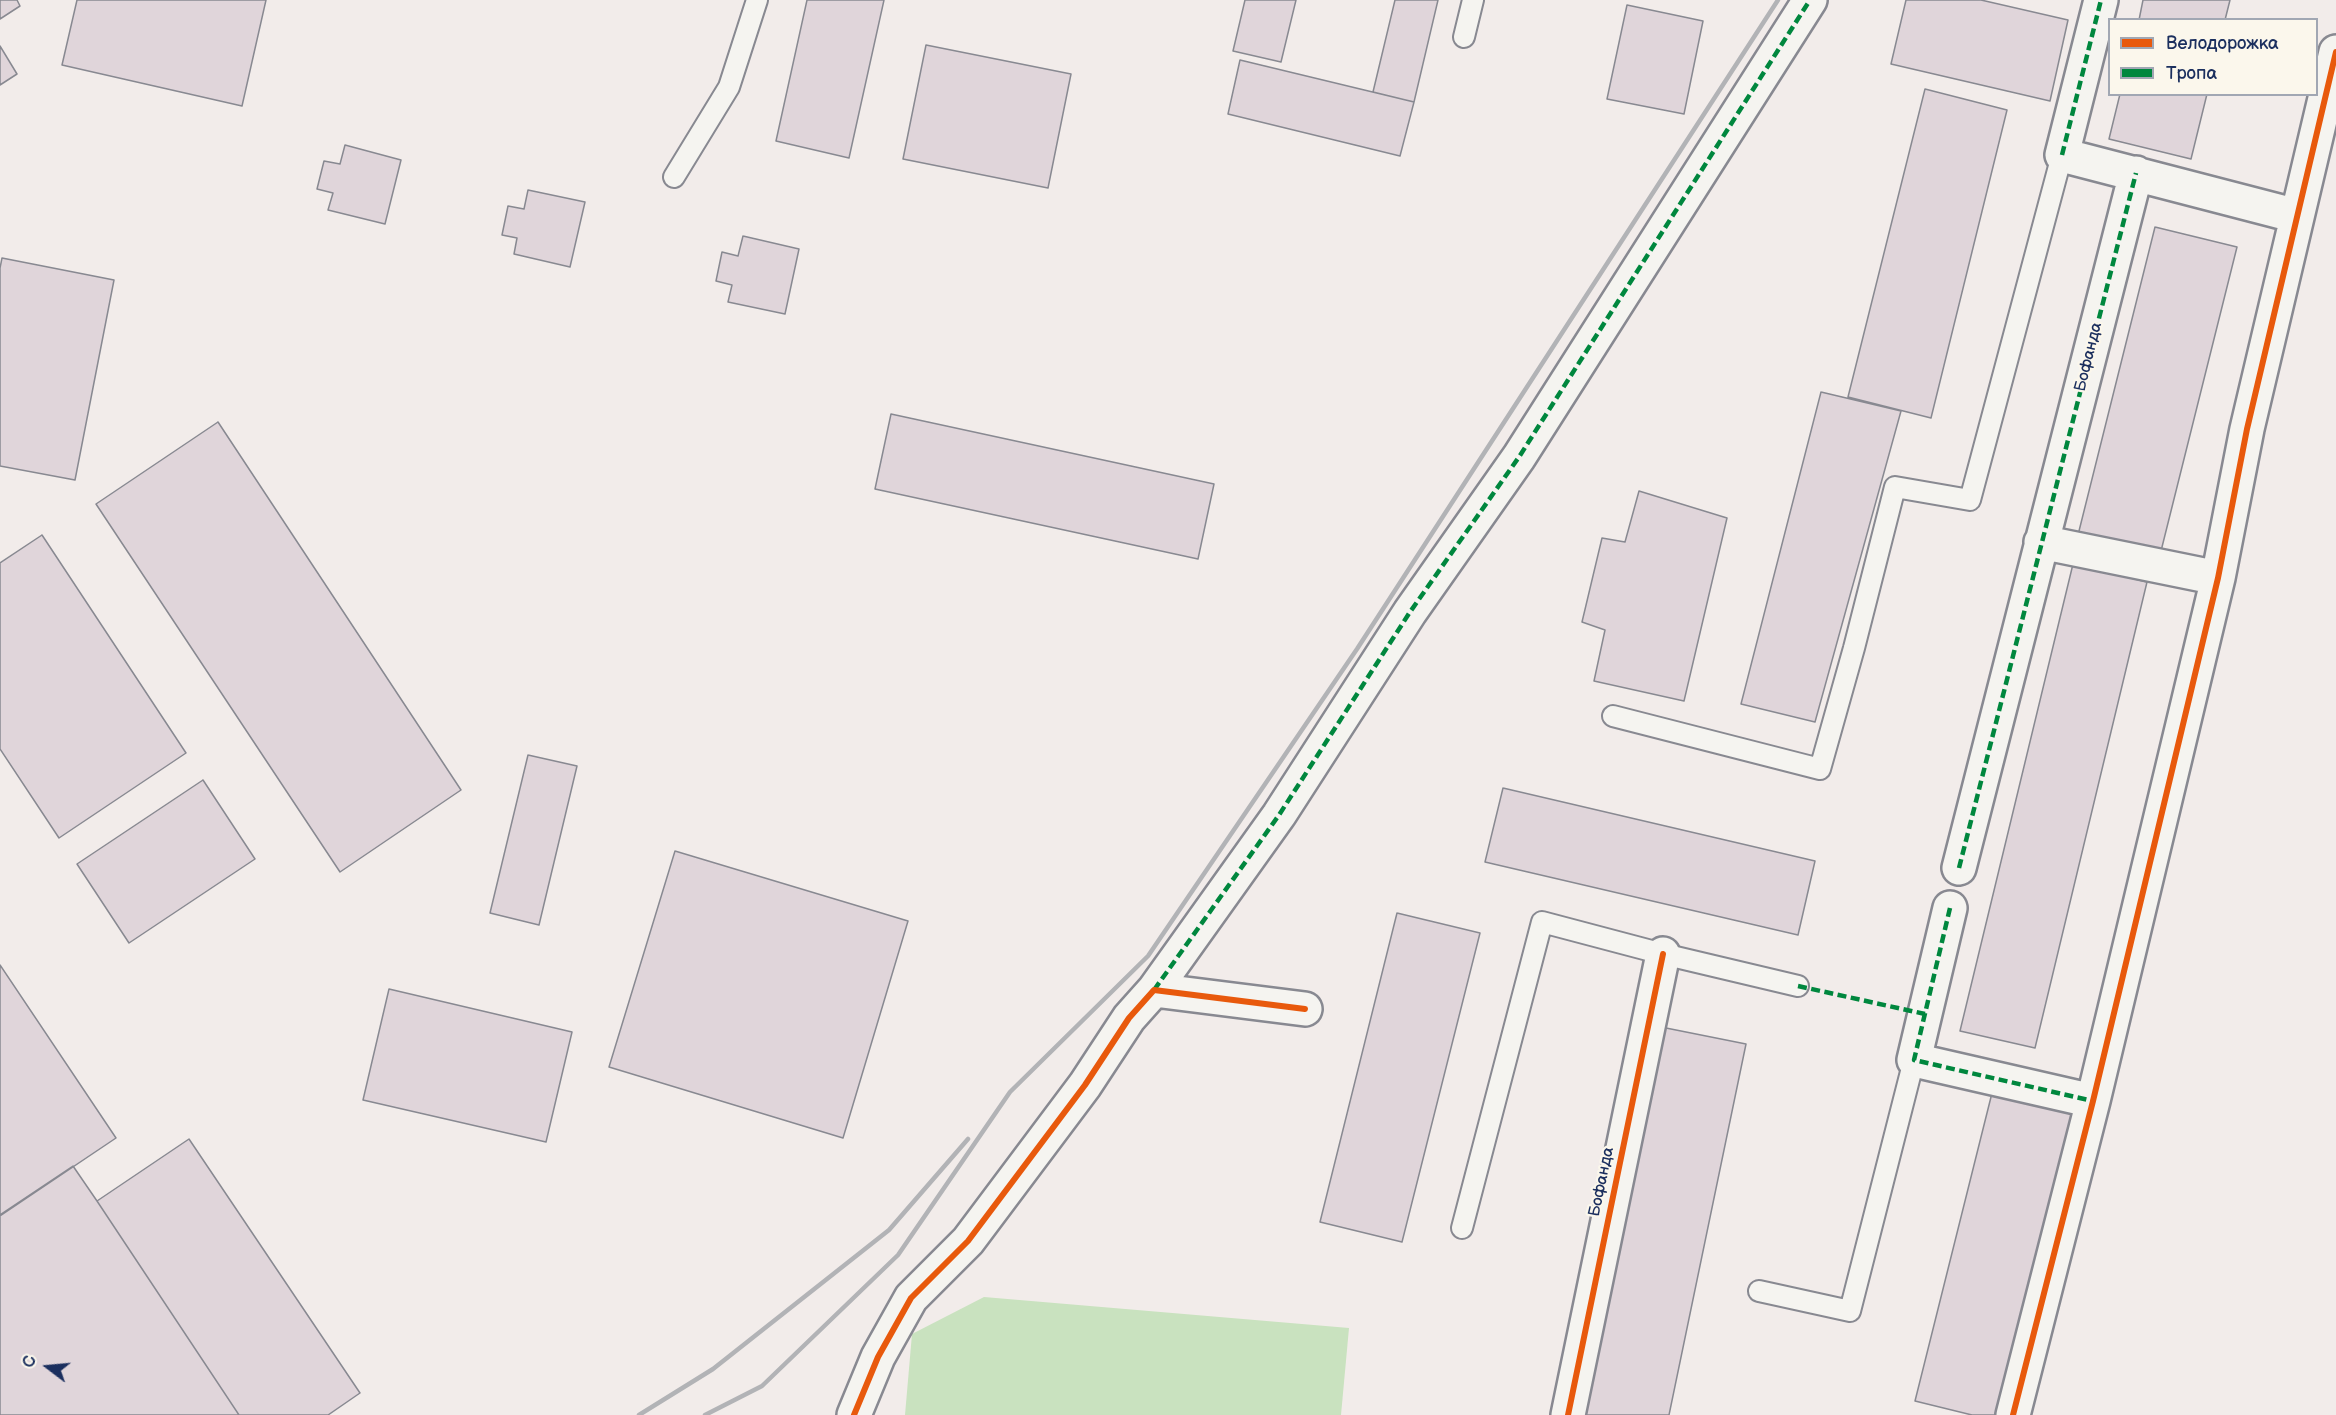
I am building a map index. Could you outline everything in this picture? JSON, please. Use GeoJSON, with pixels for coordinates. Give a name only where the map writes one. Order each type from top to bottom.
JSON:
{"type":"FeatureCollection","features":[{"type":"Feature","properties":{"kind":"street"},"geometry":{"type":"LineString","coordinates":[[854,1415],[878,1357],[911,1298],[968,1241],[1085,1085],[1129,1018],[1154,990],[1279,815],[1410,612],[1519,457],[1810,0]]}},
{"type":"Feature","properties":{"kind":"street"},"geometry":{"type":"LineString","coordinates":[[2097,1],[2062,155],[2297,216]]}},
{"type":"Feature","properties":{"kind":"street"},"geometry":{"type":"LineString","coordinates":[[2013,1415],[2093,1101],[2218,578],[2247,429],[2336,52]]}},
{"type":"Feature","properties":{"kind":"street","name":"Бофанда"},"geometry":{"type":"LineString","coordinates":[[1959,868],[2136,173]]}},
{"type":"Feature","properties":{"kind":"street"},"geometry":{"type":"LineString","coordinates":[[2041,542],[2218,578]]}},
{"type":"Feature","properties":{"kind":"street"},"geometry":{"type":"LineString","coordinates":[[1950,908],[1914,1060],[2093,1101]]}},
{"type":"Feature","properties":{"kind":"street","name":"Бофанда"},"geometry":{"type":"LineString","coordinates":[[1568,1415],[1663,954]]}},
{"type":"Feature","properties":{"kind":"street"},"geometry":{"type":"LineString","coordinates":[[1154,990],[1305,1009]]}},
{"type":"Feature","properties":{"kind":"lane"},"geometry":{"type":"LineString","coordinates":[[674,177],[729,87],[758,0]]}},
{"type":"Feature","properties":{"kind":"lane"},"geometry":{"type":"LineString","coordinates":[[1464,37],[1473,0]]}},
{"type":"Feature","properties":{"kind":"lane"},"geometry":{"type":"LineString","coordinates":[[1613,716],[1820,769],[1895,487],[1970,500],[2062,155]]}},
{"type":"Feature","properties":{"kind":"lane"},"geometry":{"type":"LineString","coordinates":[[1462,1228],[1542,922],[1798,986]]}},
{"type":"Feature","properties":{"kind":"lane"},"geometry":{"type":"LineString","coordinates":[[1759,1291],[1850,1311],[1914,1060]]}},
{"type":"Feature","properties":{"kind":"green space"},"geometry":{"type":"Polygon","coordinates":[[[984,1297],[1349,1328],[1341,1415],[905,1415],[912,1334],[984,1297]]]}},
{"type":"Feature","properties":{"kind":"building"},"geometry":{"type":"Polygon","coordinates":[[[0,0],[17,0],[20,6],[0,19],[0,0]]]}},
{"type":"Feature","properties":{"kind":"building"},"geometry":{"type":"Polygon","coordinates":[[[77,0],[266,0],[242,106],[62,65],[77,0]]]}},
{"type":"Feature","properties":{"kind":"building"},"geometry":{"type":"Polygon","coordinates":[[[807,0],[884,0],[849,158],[776,141],[807,0]]]}},
{"type":"Feature","properties":{"kind":"building"},"geometry":{"type":"Polygon","coordinates":[[[1245,0],[1296,0],[1281,62],[1233,51],[1245,0]]]}},
{"type":"Feature","properties":{"kind":"building"},"geometry":{"type":"Polygon","coordinates":[[[1395,0],[1438,0],[1414,102],[1373,92],[1395,0]]]}},
{"type":"Feature","properties":{"kind":"building"},"geometry":{"type":"Polygon","coordinates":[[[1906,0],[1981,0],[2068,20],[2050,101],[1891,64],[1906,0]]]}},
{"type":"Feature","properties":{"kind":"building"},"geometry":{"type":"Polygon","coordinates":[[[2143,0],[2230,0],[2226,18],[2139,18],[2143,0]]]}},
{"type":"Feature","properties":{"kind":"building"},"geometry":{"type":"Polygon","coordinates":[[[1627,5],[1703,21],[1684,114],[1607,99],[1627,5]]]}},
{"type":"Feature","properties":{"kind":"building"},"geometry":{"type":"Polygon","coordinates":[[[926,45],[1071,74],[1048,188],[903,159],[926,45]]]}},
{"type":"Feature","properties":{"kind":"building"},"geometry":{"type":"Polygon","coordinates":[[[0,46],[17,74],[0,85],[0,46]]]}},
{"type":"Feature","properties":{"kind":"building"},"geometry":{"type":"Polygon","coordinates":[[[1240,60],[1414,102],[1400,156],[1228,114],[1240,60]]]}},
{"type":"Feature","properties":{"kind":"building"},"geometry":{"type":"Polygon","coordinates":[[[1925,89],[2007,110],[1931,418],[1848,397],[1925,89]]]}},
{"type":"Feature","properties":{"kind":"building"},"geometry":{"type":"Polygon","coordinates":[[[2120,96],[2207,96],[2191,159],[2109,139],[2120,96]]]}},
{"type":"Feature","properties":{"kind":"building"},"geometry":{"type":"Polygon","coordinates":[[[345,145],[401,160],[385,224],[328,210],[333,193],[317,189],[324,161],[340,164],[345,145]]]}},
{"type":"Feature","properties":{"kind":"building"},"geometry":{"type":"Polygon","coordinates":[[[528,190],[585,202],[570,267],[514,254],[517,238],[502,235],[508,206],[524,209],[528,190]]]}},
{"type":"Feature","properties":{"kind":"building"},"geometry":{"type":"Polygon","coordinates":[[[2155,227],[2237,247],[2160,555],[2078,535],[2155,227]]]}},
{"type":"Feature","properties":{"kind":"building"},"geometry":{"type":"Polygon","coordinates":[[[743,236],[799,249],[785,314],[728,302],[732,285],[716,281],[722,252],[738,256],[743,236]]]}},
{"type":"Feature","properties":{"kind":"building"},"geometry":{"type":"Polygon","coordinates":[[[2,258],[114,280],[75,480],[0,466],[0,268],[2,258]]]}},
{"type":"Feature","properties":{"kind":"building"},"geometry":{"type":"Polygon","coordinates":[[[1821,392],[1901,411],[1815,722],[1741,704],[1821,392]]]}},
{"type":"Feature","properties":{"kind":"building"},"geometry":{"type":"Polygon","coordinates":[[[891,414],[1214,484],[1198,559],[875,489],[891,414]]]}},
{"type":"Feature","properties":{"kind":"building"},"geometry":{"type":"Polygon","coordinates":[[[218,422],[461,790],[340,872],[96,504],[218,422]]]}},
{"type":"Feature","properties":{"kind":"building"},"geometry":{"type":"Polygon","coordinates":[[[1639,491],[1727,518],[1684,701],[1594,681],[1605,630],[1582,622],[1602,538],[1625,542],[1639,491]]]}},
{"type":"Feature","properties":{"kind":"building"},"geometry":{"type":"Polygon","coordinates":[[[42,535],[186,753],[59,838],[0,749],[0,563],[42,535]]]}},
{"type":"Feature","properties":{"kind":"building"},"geometry":{"type":"Polygon","coordinates":[[[2073,564],[2147,582],[2035,1048],[1960,1031],[2073,564]]]}},
{"type":"Feature","properties":{"kind":"building"},"geometry":{"type":"Polygon","coordinates":[[[528,755],[577,766],[539,925],[490,913],[528,755]]]}},
{"type":"Feature","properties":{"kind":"building"},"geometry":{"type":"Polygon","coordinates":[[[203,780],[255,859],[129,943],[77,864],[203,780]]]}},
{"type":"Feature","properties":{"kind":"building"},"geometry":{"type":"Polygon","coordinates":[[[1503,788],[1815,861],[1798,935],[1485,862],[1503,788]]]}},
{"type":"Feature","properties":{"kind":"building"},"geometry":{"type":"Polygon","coordinates":[[[675,851],[908,921],[843,1138],[609,1067],[675,851]]]}},
{"type":"Feature","properties":{"kind":"building"},"geometry":{"type":"Polygon","coordinates":[[[1397,913],[1480,933],[1402,1242],[1320,1222],[1397,913]]]}},
{"type":"Feature","properties":{"kind":"building"},"geometry":{"type":"Polygon","coordinates":[[[0,965],[116,1138],[0,1216],[0,965]]]}},
{"type":"Feature","properties":{"kind":"building"},"geometry":{"type":"Polygon","coordinates":[[[389,989],[572,1032],[546,1142],[363,1100],[389,989]]]}},
{"type":"Feature","properties":{"kind":"building"},"geometry":{"type":"Polygon","coordinates":[[[1661,1027],[1746,1044],[1669,1415],[1581,1415],[1661,1027]]]}},
{"type":"Feature","properties":{"kind":"building"},"geometry":{"type":"Polygon","coordinates":[[[1992,1093],[2075,1113],[1999,1415],[1972,1415],[1915,1401],[1992,1093]]]}},
{"type":"Feature","properties":{"kind":"building"},"geometry":{"type":"Polygon","coordinates":[[[189,1139],[360,1393],[328,1415],[239,1415],[97,1201],[189,1139]]]}},
{"type":"Feature","properties":{"kind":"building"},"geometry":{"type":"Polygon","coordinates":[[[73,1166],[239,1415],[0,1415],[0,1215],[73,1166]]]}},
{"type":"Feature","properties":{"kind":"railway"},"geometry":{"type":"LineString","coordinates":[[705,1415],[762,1386],[898,1255],[1010,1092],[1148,956],[1357,649],[1778,0]]}},
{"type":"Feature","properties":{"kind":"railway"},"geometry":{"type":"LineString","coordinates":[[639,1415],[713,1369],[889,1230],[968,1139]]}},
{"type":"Feature","properties":{"kind":"marked path"},"geometry":{"type":"LineString","coordinates":[[1154,990],[1279,815],[1410,612],[1519,457],[1810,0]]}},
{"type":"Feature","properties":{"kind":"marked path"},"geometry":{"type":"LineString","coordinates":[[2062,155],[2101,0]]}},
{"type":"Feature","properties":{"kind":"marked path"},"geometry":{"type":"LineString","coordinates":[[1959,868],[2136,173]]}},
{"type":"Feature","properties":{"kind":"marked path"},"geometry":{"type":"LineString","coordinates":[[1950,908],[1914,1060],[2093,1101]]}},
{"type":"Feature","properties":{"kind":"marked path"},"geometry":{"type":"LineString","coordinates":[[1798,986],[1925,1014]]}},
{"type":"Feature","properties":{"kind":"cycle path"},"geometry":{"type":"LineString","coordinates":[[2013,1415],[2093,1101],[2218,578],[2247,429],[2336,52]]}},
{"type":"Feature","properties":{"kind":"cycle path"},"geometry":{"type":"LineString","coordinates":[[1568,1415],[1663,954]]}},
{"type":"Feature","properties":{"kind":"cycle path"},"geometry":{"type":"LineString","coordinates":[[854,1415],[878,1357],[911,1298],[968,1241],[1085,1085],[1129,1018],[1154,990],[1305,1009]]}}]}
